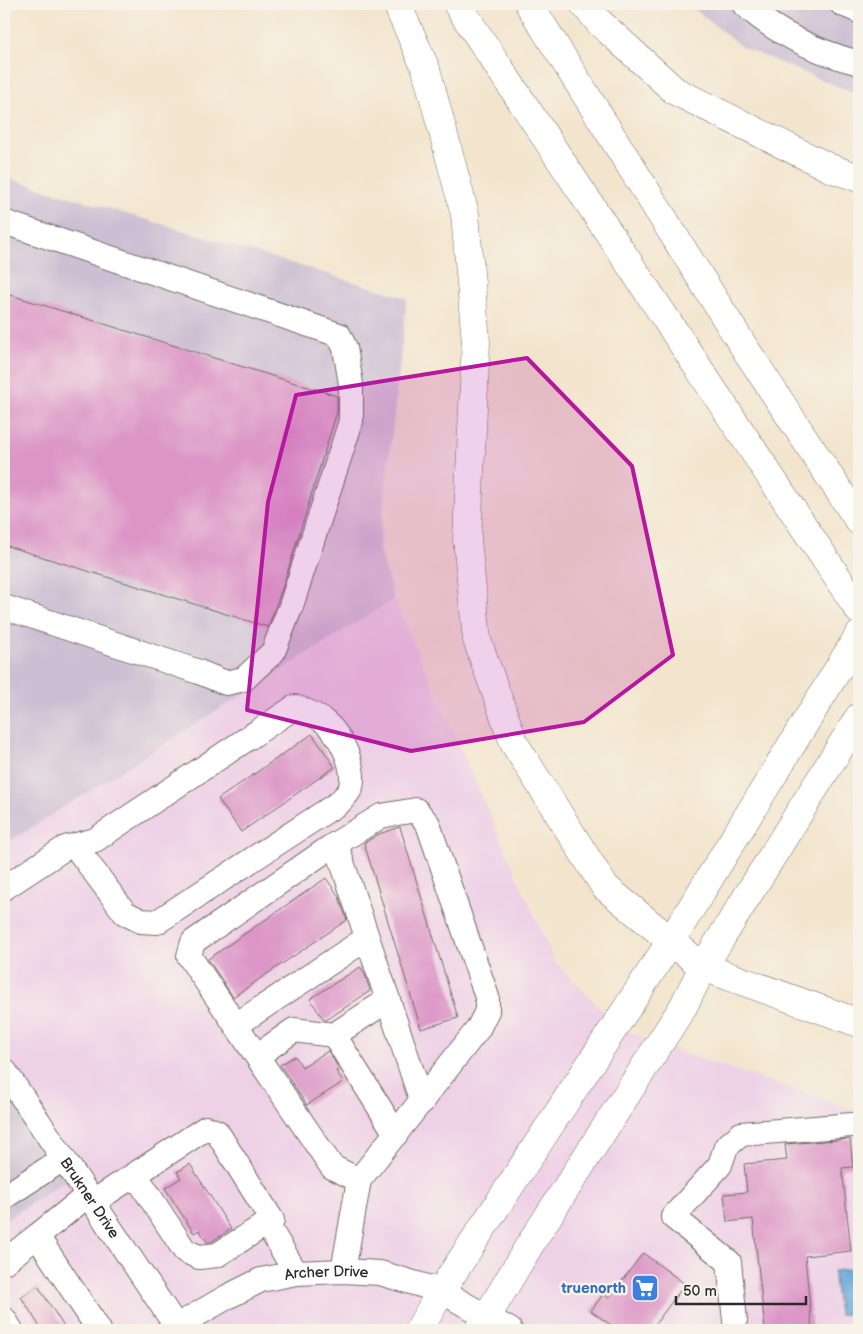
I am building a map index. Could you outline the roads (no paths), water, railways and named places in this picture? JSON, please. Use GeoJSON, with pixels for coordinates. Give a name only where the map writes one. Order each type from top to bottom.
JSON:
{"type":"FeatureCollection","features":[{"type":"Feature","properties":{"kind":"main road"},"geometry":{"type":"LineString","coordinates":[[397,4],[426,69],[465,214],[476,342],[468,539],[477,640],[514,743],[605,887],[703,967],[859,1023]]}},
{"type":"Feature","properties":{"kind":"main road"},"geometry":{"type":"LineString","coordinates":[[457,4],[859,610]]}},
{"type":"Feature","properties":{"kind":"main road"},"geometry":{"type":"LineString","coordinates":[[529,4],[742,344],[859,521]]}},
{"type":"Feature","properties":{"kind":"main road"},"geometry":{"type":"LineString","coordinates":[[584,4],[599,22],[675,91],[830,168],[859,178]]}},
{"type":"Feature","properties":{"kind":"main road"},"geometry":{"type":"LineString","coordinates":[[419,1330],[441,1291],[671,941],[859,635]]}},
{"type":"Feature","properties":{"kind":"main road"},"geometry":{"type":"LineString","coordinates":[[492,1326],[529,1246],[683,1007],[703,967],[853,727]]}},
{"type":"Feature","properties":{"kind":"street"},"geometry":{"type":"LineString","coordinates":[[744,4],[754,13],[797,40],[840,58],[859,63]]}},
{"type":"Feature","properties":{"kind":"street"},"geometry":{"type":"LineString","coordinates":[[842,4],[859,11]]}},
{"type":"Feature","properties":{"kind":"street"},"geometry":{"type":"LineString","coordinates":[[4,222],[339,335],[344,348],[351,384],[351,421],[291,606],[273,652],[244,679],[226,683],[199,672],[4,607]]}},
{"type":"Feature","properties":{"kind":"street"},"geometry":{"type":"LineString","coordinates":[[4,888],[65,848],[94,840],[295,707],[309,711],[328,724],[346,750],[352,772],[351,788],[340,802],[157,922],[141,921],[125,913],[75,846]]}},
{"type":"Feature","properties":{"kind":"street"},"geometry":{"type":"LineString","coordinates":[[343,1271],[359,1180],[478,1029],[487,1011],[487,997],[428,824],[416,810],[381,816],[336,844],[193,942],[189,956],[332,1167],[359,1180]]}},
{"type":"Feature","properties":{"kind":"street"},"geometry":{"type":"LineString","coordinates":[[336,844],[422,1102]]}},
{"type":"Feature","properties":{"kind":"street"},"geometry":{"type":"LineString","coordinates":[[236,1025],[367,938]]}},
{"type":"Feature","properties":{"kind":"street"},"geometry":{"type":"LineString","coordinates":[[257,1056],[294,1030],[334,1035],[388,1000]]}},
{"type":"Feature","properties":{"kind":"street"},"geometry":{"type":"LineString","coordinates":[[334,1035],[396,1134]]}},
{"type":"Feature","properties":{"kind":"street","name":"Brukner Drive"},"geometry":{"type":"LineString","coordinates":[[4,1070],[173,1328]]}},
{"type":"Feature","properties":{"kind":"street"},"geometry":{"type":"LineString","coordinates":[[732,1327],[729,1262],[673,1217],[720,1165],[726,1148],[741,1134],[852,1125]]}},
{"type":"Feature","properties":{"kind":"street"},"geometry":{"type":"LineString","coordinates":[[4,1262],[90,1199],[135,1174],[206,1128],[217,1132],[272,1220],[217,1255],[199,1258],[186,1251],[135,1174]]}},
{"type":"Feature","properties":{"kind":"street"},"geometry":{"type":"LineString","coordinates":[[6,1191],[63,1159]]}},
{"type":"Feature","properties":{"kind":"street"},"geometry":{"type":"LineString","coordinates":[[267,1224],[296,1273]]}},
{"type":"Feature","properties":{"kind":"street"},"geometry":{"type":"LineString","coordinates":[[37,1236],[99,1330]]}},
{"type":"Feature","properties":{"kind":"street","name":"Archer Drive"},"geometry":{"type":"LineString","coordinates":[[173,1328],[226,1296],[261,1280],[296,1273],[343,1271],[380,1273],[441,1291],[492,1326]]}},
{"type":"Feature","properties":{"kind":"street"},"geometry":{"type":"LineString","coordinates":[[4,1319],[11,1330]]}},
{"type":"Feature","properties":{"kind":"water"},"geometry":{"type":"Polygon","coordinates":[[[851,1269],[857,1313],[839,1315],[833,1271],[851,1269]]]}},
{"type":"Feature","properties":{"kind":"place","name":"truenorth"},"geometry":{"type":"Point","coordinates":[645,1288]}}]}
